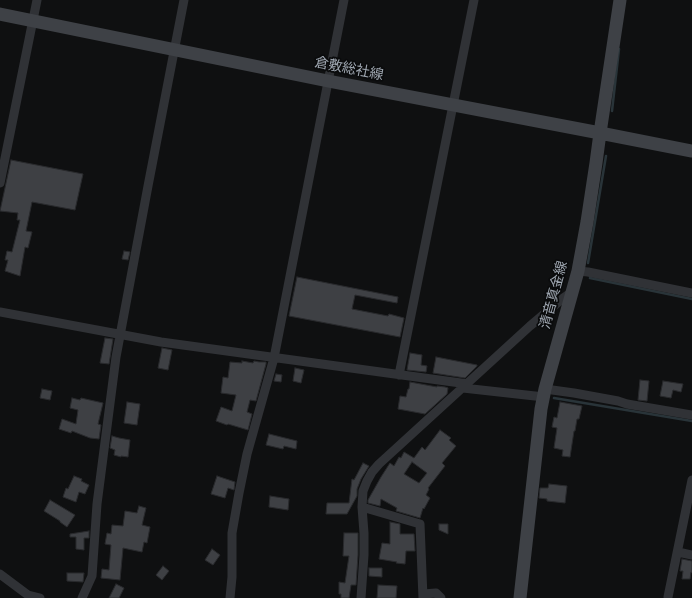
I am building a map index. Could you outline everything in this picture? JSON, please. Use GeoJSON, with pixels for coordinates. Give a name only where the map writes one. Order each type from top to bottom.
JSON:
{"type":"FeatureCollection","features":[{"type":"Feature","properties":{"kind":"main road","name":"清音真金線"},"geometry":{"type":"LineString","coordinates":[[520,598],[544,393],[578,271],[591,202],[620,0]]}},
{"type":"Feature","properties":{"kind":"main road","name":"倉敷総社線"},"geometry":{"type":"LineString","coordinates":[[0,14],[328,81],[692,151]]}},
{"type":"Feature","properties":{"kind":"street"},"geometry":{"type":"LineString","coordinates":[[0,183],[3,154],[37,0]]}},
{"type":"Feature","properties":{"kind":"street"},"geometry":{"type":"LineString","coordinates":[[82,598],[92,576],[97,504],[116,357],[184,0]]}},
{"type":"Feature","properties":{"kind":"street"},"geometry":{"type":"LineString","coordinates":[[230,598],[232,577],[232,533],[239,493],[247,454],[274,358],[344,0]]}},
{"type":"Feature","properties":{"kind":"street"},"geometry":{"type":"LineString","coordinates":[[399,376],[474,0]]}},
{"type":"Feature","properties":{"kind":"street"},"geometry":{"type":"LineString","coordinates":[[578,271],[692,294]]}},
{"type":"Feature","properties":{"kind":"street"},"geometry":{"type":"LineString","coordinates":[[361,598],[364,548],[362,507],[363,491],[372,472],[551,308],[572,292]]}},
{"type":"Feature","properties":{"kind":"street"},"geometry":{"type":"LineString","coordinates":[[0,312],[161,342],[465,386],[544,393],[574,393],[692,415]]}},
{"type":"Feature","properties":{"kind":"street"},"geometry":{"type":"LineString","coordinates":[[668,597],[678,552],[688,517],[692,480]]}},
{"type":"Feature","properties":{"kind":"street"},"geometry":{"type":"LineString","coordinates":[[362,507],[420,524],[423,596],[436,593],[440,598]]}},
{"type":"Feature","properties":{"kind":"street"},"geometry":{"type":"LineString","coordinates":[[678,552],[692,555]]}},
{"type":"Feature","properties":{"kind":"street"},"geometry":{"type":"LineString","coordinates":[[0,574],[28,595],[40,598]]}},
{"type":"Feature","properties":{"kind":"building"},"geometry":{"type":"Polygon","coordinates":[[[11,160],[83,174],[75,210],[32,202],[26,231],[32,232],[28,248],[25,247],[20,276],[5,271],[8,260],[5,260],[7,251],[12,252],[20,220],[17,220],[18,213],[0,211],[11,160]]]}},
{"type":"Feature","properties":{"kind":"building"},"geometry":{"type":"Polygon","coordinates":[[[124,251],[130,252],[128,260],[122,259],[124,251]]]}},
{"type":"Feature","properties":{"kind":"building"},"geometry":{"type":"Polygon","coordinates":[[[297,277],[398,297],[397,303],[355,295],[352,309],[388,316],[389,314],[404,318],[400,337],[289,316],[297,277]]]}},
{"type":"Feature","properties":{"kind":"building"},"geometry":{"type":"Polygon","coordinates":[[[105,338],[113,339],[109,364],[100,363],[105,338]]]}},
{"type":"Feature","properties":{"kind":"building"},"geometry":{"type":"Polygon","coordinates":[[[162,348],[172,350],[168,370],[158,368],[162,348]]]}},
{"type":"Feature","properties":{"kind":"building"},"geometry":{"type":"Polygon","coordinates":[[[410,353],[422,355],[421,365],[427,366],[426,372],[407,370],[410,353]]]}},
{"type":"Feature","properties":{"kind":"building"},"geometry":{"type":"Polygon","coordinates":[[[436,357],[477,366],[465,378],[433,373],[436,357]]]}},
{"type":"Feature","properties":{"kind":"building"},"geometry":{"type":"Polygon","coordinates":[[[242,361],[253,363],[254,361],[266,362],[256,401],[250,400],[247,412],[252,414],[248,430],[216,421],[221,407],[232,411],[236,395],[221,393],[223,377],[228,378],[230,362],[242,363],[242,361]]]}},
{"type":"Feature","properties":{"kind":"building"},"geometry":{"type":"Polygon","coordinates":[[[295,368],[304,370],[301,383],[293,381],[295,368]]]}},
{"type":"Feature","properties":{"kind":"building"},"geometry":{"type":"Polygon","coordinates":[[[276,374],[282,375],[281,382],[274,381],[276,374]]]}},
{"type":"Feature","properties":{"kind":"building"},"geometry":{"type":"Polygon","coordinates":[[[640,380],[649,381],[647,401],[638,400],[640,380]]]}},
{"type":"Feature","properties":{"kind":"building"},"geometry":{"type":"Polygon","coordinates":[[[663,381],[683,384],[681,392],[673,390],[671,398],[660,396],[663,381]]]}},
{"type":"Feature","properties":{"kind":"building"},"geometry":{"type":"Polygon","coordinates":[[[410,382],[445,387],[448,388],[447,394],[425,414],[398,409],[400,396],[406,397],[410,382]]]}},
{"type":"Feature","properties":{"kind":"building"},"geometry":{"type":"Polygon","coordinates":[[[42,389],[52,391],[50,400],[40,398],[42,389]]]}},
{"type":"Feature","properties":{"kind":"building"},"geometry":{"type":"Polygon","coordinates":[[[72,398],[80,400],[81,398],[103,403],[98,424],[101,425],[99,439],[90,438],[72,431],[71,433],[59,429],[62,419],[76,424],[78,410],[70,408],[72,398]]]}},
{"type":"Feature","properties":{"kind":"building"},"geometry":{"type":"Polygon","coordinates":[[[127,402],[140,404],[137,425],[124,423],[127,402]]]}},
{"type":"Feature","properties":{"kind":"building"},"geometry":{"type":"Polygon","coordinates":[[[560,402],[582,406],[574,431],[570,457],[562,456],[563,450],[554,448],[557,428],[552,427],[554,417],[557,418],[560,402]]]}},
{"type":"Feature","properties":{"kind":"building"},"geometry":{"type":"Polygon","coordinates":[[[440,430],[451,438],[449,440],[456,446],[442,463],[445,466],[428,488],[429,489],[426,495],[430,498],[424,509],[423,508],[420,518],[396,511],[397,508],[381,499],[380,506],[368,503],[368,500],[390,463],[394,466],[404,452],[414,458],[422,447],[425,450],[440,430]],[[412,462],[404,474],[419,483],[427,473],[412,462]]]}},
{"type":"Feature","properties":{"kind":"building"},"geometry":{"type":"Polygon","coordinates":[[[269,434],[297,441],[296,449],[284,446],[283,449],[266,445],[269,434]]]}},
{"type":"Feature","properties":{"kind":"building"},"geometry":{"type":"Polygon","coordinates":[[[112,436],[130,440],[128,457],[114,455],[115,450],[110,448],[112,436]]]}},
{"type":"Feature","properties":{"kind":"building"},"geometry":{"type":"Polygon","coordinates":[[[363,463],[369,466],[361,479],[357,489],[357,496],[347,514],[326,514],[327,503],[349,503],[352,479],[354,480],[363,463]]]}},
{"type":"Feature","properties":{"kind":"building"},"geometry":{"type":"Polygon","coordinates":[[[74,476],[82,479],[81,481],[89,485],[85,494],[79,492],[76,502],[63,497],[66,488],[68,489],[74,476]]]}},
{"type":"Feature","properties":{"kind":"building"},"geometry":{"type":"Polygon","coordinates":[[[217,476],[235,482],[234,490],[228,488],[225,498],[211,494],[217,476]]]}},
{"type":"Feature","properties":{"kind":"building"},"geometry":{"type":"Polygon","coordinates":[[[549,484],[567,486],[565,503],[547,501],[547,499],[539,498],[540,488],[548,488],[549,484]]]}},
{"type":"Feature","properties":{"kind":"building"},"geometry":{"type":"Polygon","coordinates":[[[270,496],[289,499],[288,510],[269,507],[270,496]]]}},
{"type":"Feature","properties":{"kind":"building"},"geometry":{"type":"Polygon","coordinates":[[[50,500],[75,515],[67,527],[44,511],[50,500]]]}},
{"type":"Feature","properties":{"kind":"building"},"geometry":{"type":"Polygon","coordinates":[[[139,506],[146,508],[142,525],[150,527],[147,543],[144,542],[142,552],[123,548],[120,580],[101,578],[102,569],[109,570],[111,545],[105,544],[107,533],[111,534],[112,525],[123,526],[125,511],[137,513],[139,506]]]}},
{"type":"Feature","properties":{"kind":"building"},"geometry":{"type":"Polygon","coordinates":[[[390,522],[400,524],[400,534],[414,534],[415,551],[406,551],[405,564],[379,559],[382,543],[390,544],[390,522]]]}},
{"type":"Feature","properties":{"kind":"building"},"geometry":{"type":"Polygon","coordinates":[[[439,524],[448,524],[448,534],[439,530],[439,524]]]}},
{"type":"Feature","properties":{"kind":"building"},"geometry":{"type":"Polygon","coordinates":[[[89,531],[89,538],[84,538],[84,550],[76,549],[76,537],[70,537],[70,534],[89,531]]]}},
{"type":"Feature","properties":{"kind":"building"},"geometry":{"type":"Polygon","coordinates":[[[344,533],[358,533],[356,585],[351,585],[349,598],[341,598],[341,594],[339,594],[339,582],[345,583],[349,556],[343,556],[344,533]]]}},
{"type":"Feature","properties":{"kind":"building"},"geometry":{"type":"Polygon","coordinates":[[[212,549],[220,555],[213,565],[205,560],[212,549]]]}},
{"type":"Feature","properties":{"kind":"building"},"geometry":{"type":"Polygon","coordinates":[[[682,559],[692,561],[692,573],[691,572],[690,579],[682,579],[683,571],[680,571],[682,559]]]}},
{"type":"Feature","properties":{"kind":"building"},"geometry":{"type":"Polygon","coordinates":[[[163,566],[169,571],[162,580],[156,575],[163,566]]]}},
{"type":"Feature","properties":{"kind":"building"},"geometry":{"type":"Polygon","coordinates":[[[369,568],[382,568],[382,577],[369,576],[369,568]]]}},
{"type":"Feature","properties":{"kind":"building"},"geometry":{"type":"Polygon","coordinates":[[[67,573],[84,573],[83,582],[67,581],[67,573]]]}},
{"type":"Feature","properties":{"kind":"building"},"geometry":{"type":"Polygon","coordinates":[[[116,584],[124,588],[119,598],[109,598],[116,584]]]}},
{"type":"Feature","properties":{"kind":"building"},"geometry":{"type":"Polygon","coordinates":[[[378,585],[397,586],[396,598],[377,598],[378,585]]]}},
{"type":"Feature","properties":{"kind":"waterway"},"geometry":{"type":"LineString","coordinates":[[612,111],[619,49]]}},
{"type":"Feature","properties":{"kind":"waterway"},"geometry":{"type":"LineString","coordinates":[[588,263],[606,156]]}},
{"type":"Feature","properties":{"kind":"waterway"},"geometry":{"type":"LineString","coordinates":[[590,278],[692,299]]}},
{"type":"Feature","properties":{"kind":"waterway"},"geometry":{"type":"LineString","coordinates":[[554,398],[692,421]]}}]}
